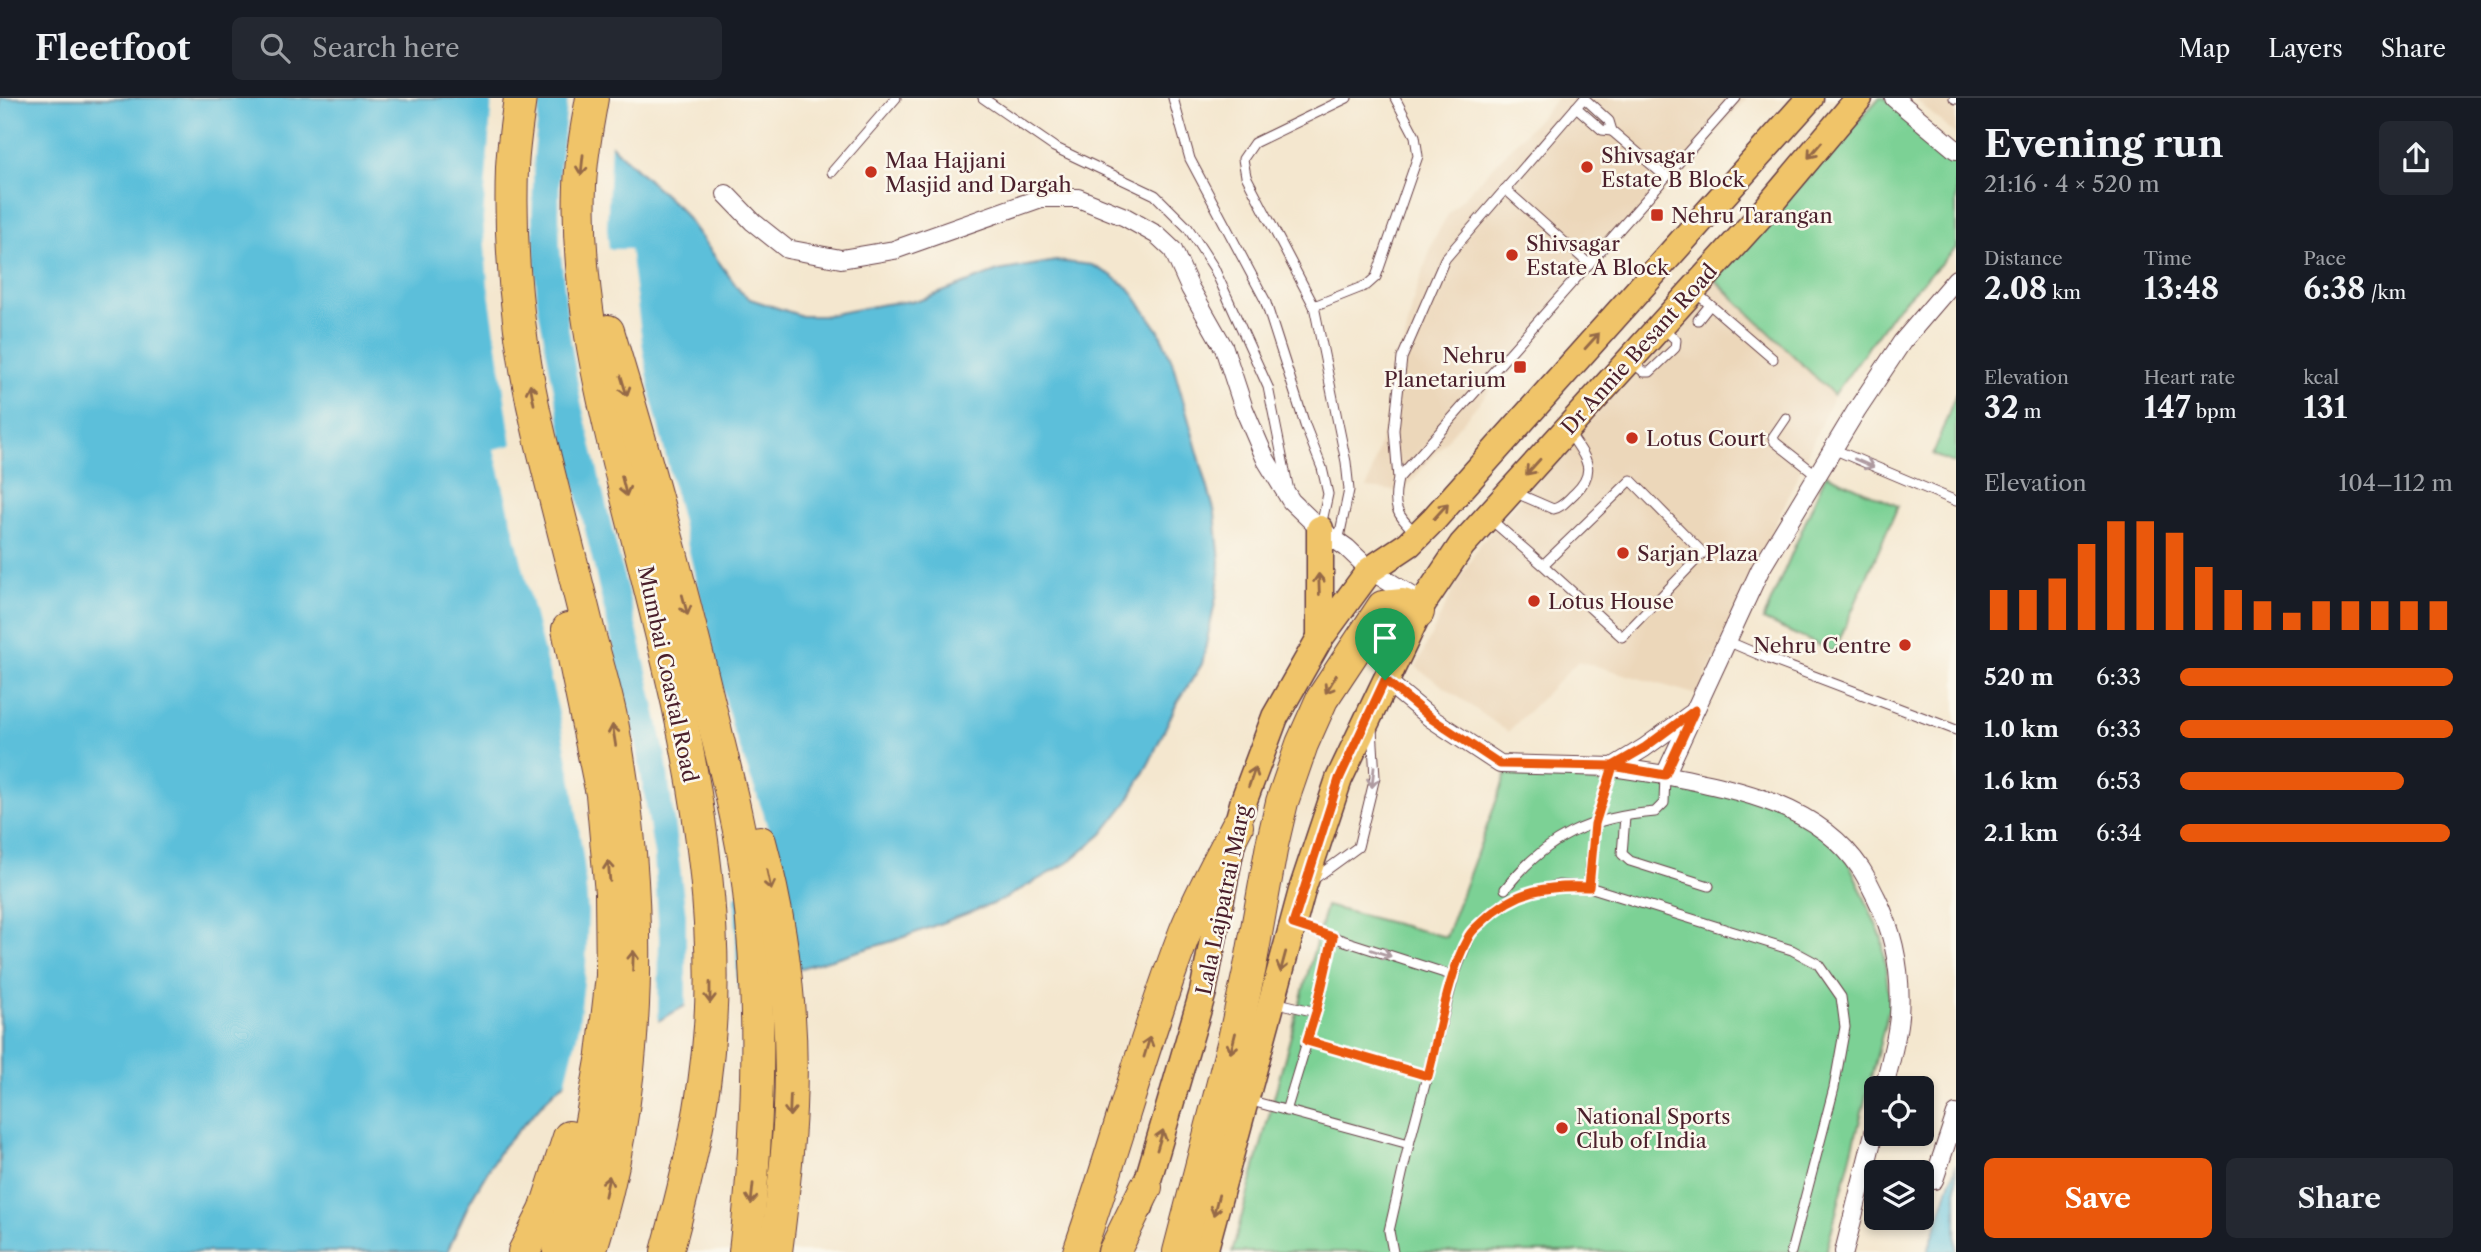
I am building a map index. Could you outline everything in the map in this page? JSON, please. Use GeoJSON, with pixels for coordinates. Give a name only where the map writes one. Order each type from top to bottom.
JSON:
{"type":"FeatureCollection","features":[{"type":"Feature","properties":{"kind":"highway"},"geometry":{"type":"LineString","coordinates":[[520,98],[512,165],[512,243],[521,336],[539,434],[611,720],[629,835],[634,933],[631,1045],[620,1126],[601,1217],[590,1252]]}},
{"type":"Feature","properties":{"kind":"highway","name":"Mumbai Coastal Road"},"geometry":{"type":"LineString","coordinates":[[592,98],[580,184],[582,250],[594,355],[689,761],[703,852],[710,951],[710,1026],[700,1112],[685,1185],[667,1252]]}},
{"type":"Feature","properties":{"kind":"highway"},"geometry":{"type":"LineString","coordinates":[[582,250],[644,452],[688,618],[748,881],[758,1021],[755,1151],[745,1252]]}},
{"type":"Feature","properties":{"kind":"highway"},"geometry":{"type":"LineString","coordinates":[[539,434],[551,540],[602,793],[611,893],[611,979],[603,1055],[583,1165],[559,1252]]}},
{"type":"Feature","properties":{"kind":"highway"},"geometry":{"type":"LineString","coordinates":[[1179,1252],[1233,1044],[1282,802],[1302,744],[1322,699],[1383,607],[1403,605],[1420,608]]}},
{"type":"Feature","properties":{"kind":"highway"},"geometry":{"type":"LineString","coordinates":[[714,724],[742,786],[757,832],[768,872],[783,951],[791,1061],[790,1108],[776,1252]]}},
{"type":"Feature","properties":{"kind":"highway"},"geometry":{"type":"LineString","coordinates":[[1080,1252],[1186,931],[1203,890],[1237,826]]}},
{"type":"Feature","properties":{"kind":"highway"},"geometry":{"type":"LineString","coordinates":[[524,1252],[545,1211],[563,1161],[611,979]]}},
{"type":"Feature","properties":{"kind":"highway"},"geometry":{"type":"LineString","coordinates":[[1114,1252],[1146,1187]]}},
{"type":"Feature","properties":{"kind":"main road","name":"Dr Annie Besant Road"},"geometry":{"type":"LineString","coordinates":[[1370,570],[1418,535],[1810,98]]}},
{"type":"Feature","properties":{"kind":"main road","name":"Dr Annie Besant Road"},"geometry":{"type":"LineString","coordinates":[[1420,608],[1462,545],[1629,360],[1661,325],[1702,297],[1760,216],[1859,98]]}},
{"type":"Feature","properties":{"kind":"main road"},"geometry":{"type":"LineString","coordinates":[[1320,638],[1329,536]]}},
{"type":"Feature","properties":{"kind":"main road","name":"Lala Lajpatrai Marg"},"geometry":{"type":"LineString","coordinates":[[1126,1252],[1203,992],[1237,826],[1256,765],[1275,718],[1320,638],[1370,570]]}},
{"type":"Feature","properties":{"kind":"main road"},"geometry":{"type":"LineString","coordinates":[[1204,1252],[1254,1102],[1281,1003],[1307,929],[1303,887],[1339,779],[1420,608]]}},
{"type":"Feature","properties":{"kind":"street"},"geometry":{"type":"LineString","coordinates":[[1894,98],[1956,150]]}},
{"type":"Feature","properties":{"kind":"street"},"geometry":{"type":"LineString","coordinates":[[726,194],[753,222],[788,249],[841,259],[894,250],[1041,198],[1078,198],[1125,217],[1157,235],[1173,250],[1190,288],[1224,348],[1244,409],[1266,460],[1291,501],[1329,536],[1420,608]]}},
{"type":"Feature","properties":{"kind":"street"},"geometry":{"type":"LineString","coordinates":[[1665,775],[1760,570],[1902,342],[1956,279]]}},
{"type":"Feature","properties":{"kind":"street"},"geometry":{"type":"LineString","coordinates":[[1385,680],[1432,719],[1500,764],[1613,766],[1665,775],[1737,790],[1786,808],[1811,821],[1837,842],[1861,868],[1894,938],[1898,967],[1899,1018],[1887,1076]]}},
{"type":"Feature","properties":{"kind":"street"},"geometry":{"type":"LineString","coordinates":[[1613,766],[1644,748],[1695,710]]}},
{"type":"Feature","properties":{"kind":"street"},"geometry":{"type":"LineString","coordinates":[[1934,1180],[1956,1114]]}},
{"type":"Feature","properties":{"kind":"street"},"geometry":{"type":"LineString","coordinates":[[1844,1252],[1871,1146]]}},
{"type":"Feature","properties":{"kind":"lane"},"geometry":{"type":"LineString","coordinates":[[832,172],[896,98]]}},
{"type":"Feature","properties":{"kind":"lane"},"geometry":{"type":"LineString","coordinates":[[984,98],[1027,130],[1065,153],[1155,195],[1188,228],[1214,268],[1268,387],[1291,501]]}},
{"type":"Feature","properties":{"kind":"lane"},"geometry":{"type":"LineString","coordinates":[[1173,98],[1190,159],[1265,300],[1305,425],[1322,468],[1328,494],[1329,536]]}},
{"type":"Feature","properties":{"kind":"lane"},"geometry":{"type":"LineString","coordinates":[[1329,536],[1349,491],[1346,462],[1314,306],[1246,176],[1243,159],[1254,143],[1347,98]]}},
{"type":"Feature","properties":{"kind":"lane"},"geometry":{"type":"LineString","coordinates":[[1314,306],[1367,285],[1376,277],[1418,156],[1415,136],[1395,98]]}},
{"type":"Feature","properties":{"kind":"lane"},"geometry":{"type":"LineString","coordinates":[[1418,535],[1399,518],[1394,496],[1398,479],[1394,430],[1402,358],[1445,260],[1584,98],[1609,121],[1612,131],[1666,177]]}},
{"type":"Feature","properties":{"kind":"lane"},"geometry":{"type":"LineString","coordinates":[[1398,479],[1736,98]]}},
{"type":"Feature","properties":{"kind":"lane"},"geometry":{"type":"LineString","coordinates":[[1576,107],[1602,130],[1612,131]]}},
{"type":"Feature","properties":{"kind":"lane"},"geometry":{"type":"LineString","coordinates":[[1505,189],[1589,264]]}},
{"type":"Feature","properties":{"kind":"lane"},"geometry":{"type":"LineString","coordinates":[[1698,320],[1702,297]]}},
{"type":"Feature","properties":{"kind":"lane"},"geometry":{"type":"LineString","coordinates":[[1702,297],[1773,359]]}},
{"type":"Feature","properties":{"kind":"lane"},"geometry":{"type":"LineString","coordinates":[[1786,418],[1773,437],[1775,442],[1817,475]]}},
{"type":"Feature","properties":{"kind":"lane"},"geometry":{"type":"LineString","coordinates":[[1512,491],[1553,509],[1562,505],[1582,486],[1589,476],[1588,464],[1567,429]]}},
{"type":"Feature","properties":{"kind":"lane"},"geometry":{"type":"LineString","coordinates":[[1833,449],[1956,501]]}},
{"type":"Feature","properties":{"kind":"lane"},"geometry":{"type":"LineString","coordinates":[[1488,517],[1622,637],[1703,553],[1631,480],[1543,565]]}},
{"type":"Feature","properties":{"kind":"lane"},"geometry":{"type":"LineString","coordinates":[[1727,641],[1956,730]]}},
{"type":"Feature","properties":{"kind":"lane"},"geometry":{"type":"LineString","coordinates":[[1303,887],[1358,847],[1374,777],[1372,709]]}},
{"type":"Feature","properties":{"kind":"lane"},"geometry":{"type":"LineString","coordinates":[[1589,887],[1595,824],[1613,766]]}},
{"type":"Feature","properties":{"kind":"lane"},"geometry":{"type":"LineString","coordinates":[[1505,889],[1524,865],[1546,846],[1573,831],[1656,812],[1664,803],[1665,775]]}},
{"type":"Feature","properties":{"kind":"lane"},"geometry":{"type":"LineString","coordinates":[[1625,817],[1622,854],[1630,861],[1709,886]]}},
{"type":"Feature","properties":{"kind":"lane"},"geometry":{"type":"LineString","coordinates":[[1392,1252],[1389,1231],[1409,1144],[1454,976],[1470,934],[1492,913],[1518,896],[1558,886],[1589,887],[1791,950],[1818,964],[1841,997],[1844,1027],[1834,1088],[1791,1252]]}},
{"type":"Feature","properties":{"kind":"lane"},"geometry":{"type":"LineString","coordinates":[[1307,929],[1454,976]]}},
{"type":"Feature","properties":{"kind":"lane"},"geometry":{"type":"LineString","coordinates":[[1286,1111],[1316,1012],[1333,937]]}},
{"type":"Feature","properties":{"kind":"lane"},"geometry":{"type":"LineString","coordinates":[[1281,1003],[1316,1012]]}},
{"type":"Feature","properties":{"kind":"lane"},"geometry":{"type":"LineString","coordinates":[[1307,1041],[1428,1076]]}},
{"type":"Feature","properties":{"kind":"lane"},"geometry":{"type":"LineString","coordinates":[[1254,1102],[1409,1144]]}},
{"type":"Feature","properties":{"kind":"shaded area"},"geometry":{"type":"Polygon","coordinates":[[[1558,98],[1747,98],[1574,292],[1405,489],[1397,491],[1367,488],[1393,397],[1414,297],[1434,239],[1449,213],[1558,98]]]}},
{"type":"Feature","properties":{"kind":"shaded area"},"geometry":{"type":"Polygon","coordinates":[[[1914,98],[1956,98],[1956,135],[1914,98]]]}},
{"type":"Feature","properties":{"kind":"shaded area"},"geometry":{"type":"Polygon","coordinates":[[[1715,280],[1834,395],[1698,695],[1578,661],[1508,732],[1416,667],[1453,590],[1481,543],[1715,280]]]}},
{"type":"Feature","properties":{"kind":"green space"},"geometry":{"type":"Polygon","coordinates":[[[1879,98],[1885,98],[1956,158],[1956,248],[1895,310],[1834,395],[1715,280],[1879,98]]]}},
{"type":"Feature","properties":{"kind":"green space"},"geometry":{"type":"Polygon","coordinates":[[[1956,393],[1956,464],[1933,455],[1956,393]]]}},
{"type":"Feature","properties":{"kind":"green space"},"geometry":{"type":"Polygon","coordinates":[[[1826,474],[1898,506],[1834,652],[1763,620],[1826,474]]]}},
{"type":"Feature","properties":{"kind":"green space","name":"National Sports Club of India"},"geometry":{"type":"Polygon","coordinates":[[[1510,764],[1602,784],[1711,786],[1783,802],[1844,851],[1882,938],[1890,1004],[1871,1076],[1864,1076],[1864,1105],[1826,1252],[1232,1252],[1326,906],[1446,937],[1510,764]]]}},
{"type":"Feature","properties":{"kind":"water"},"geometry":{"type":"Polygon","coordinates":[[[0,98],[567,98],[616,150],[681,210],[740,291],[750,299],[802,316],[823,316],[921,300],[998,271],[1056,261],[1092,265],[1111,275],[1129,288],[1159,331],[1172,361],[1215,513],[1220,562],[1217,593],[1202,664],[1176,705],[1128,801],[1102,834],[1069,862],[998,902],[893,941],[699,998],[621,1042],[555,1090],[501,1149],[470,1201],[447,1252],[0,1252],[0,98]]]}},
{"type":"Feature","properties":{"kind":"water"},"geometry":{"type":"Polygon","coordinates":[[[1956,1164],[1956,1252],[1928,1252],[1956,1164]]]}},
{"type":"Feature","properties":{"kind":"pier"},"geometry":{"type":"Polygon","coordinates":[[[492,98],[540,98],[534,153],[532,220],[537,302],[562,433],[636,745],[654,855],[659,937],[658,1025],[623,1045],[564,1088],[578,1032],[586,965],[588,913],[573,787],[558,709],[494,449],[512,445],[488,285],[483,219],[492,98]]]}},
{"type":"Feature","properties":{"kind":"pier"},"geometry":{"type":"Polygon","coordinates":[[[568,98],[571,98],[611,141],[607,228],[609,249],[630,249],[651,396],[732,727],[763,812],[781,877],[735,896],[737,990],[700,1001],[686,1009],[686,915],[666,757],[581,402],[569,331],[560,247],[559,207],[560,166],[568,98]]]}},
{"type":"Feature","properties":{"kind":"place","name":"Shivsagar Estate B Block"},"geometry":{"type":"Point","coordinates":[1587,167]}},
{"type":"Feature","properties":{"kind":"place","name":"Maa Hajjani Masjid and Dargah"},"geometry":{"type":"Point","coordinates":[871,172]}},
{"type":"Feature","properties":{"kind":"place","name":"Nehru Tarangan"},"geometry":{"type":"Point","coordinates":[1657,215]}},
{"type":"Feature","properties":{"kind":"place","name":"Shivsagar Estate A Block"},"geometry":{"type":"Point","coordinates":[1512,255]}},
{"type":"Feature","properties":{"kind":"place","name":"Nehru Planetarium"},"geometry":{"type":"Point","coordinates":[1520,367]}},
{"type":"Feature","properties":{"kind":"place","name":"Lotus Court"},"geometry":{"type":"Point","coordinates":[1632,438]}},
{"type":"Feature","properties":{"kind":"place","name":"Sarjan Plaza"},"geometry":{"type":"Point","coordinates":[1623,553]}},
{"type":"Feature","properties":{"kind":"place","name":"Lotus House"},"geometry":{"type":"Point","coordinates":[1534,601]}},
{"type":"Feature","properties":{"kind":"place","name":"Nehru Centre"},"geometry":{"type":"Point","coordinates":[1905,645]}},
{"type":"Feature","properties":{"kind":"place","name":"National Sports Club of India"},"geometry":{"type":"Point","coordinates":[1562,1128]}},
{"type":"Feature","properties":{"kind":"route"},"geometry":{"type":"LineString","coordinates":[[1385,680],[1339,779],[1293,924],[1333,937],[1307,1041],[1428,1076],[1454,976],[1470,934],[1492,913],[1518,896],[1558,886],[1589,887],[1595,824],[1613,766],[1644,748],[1695,710],[1665,775],[1613,766],[1500,764],[1432,719],[1385,680]]}}]}
